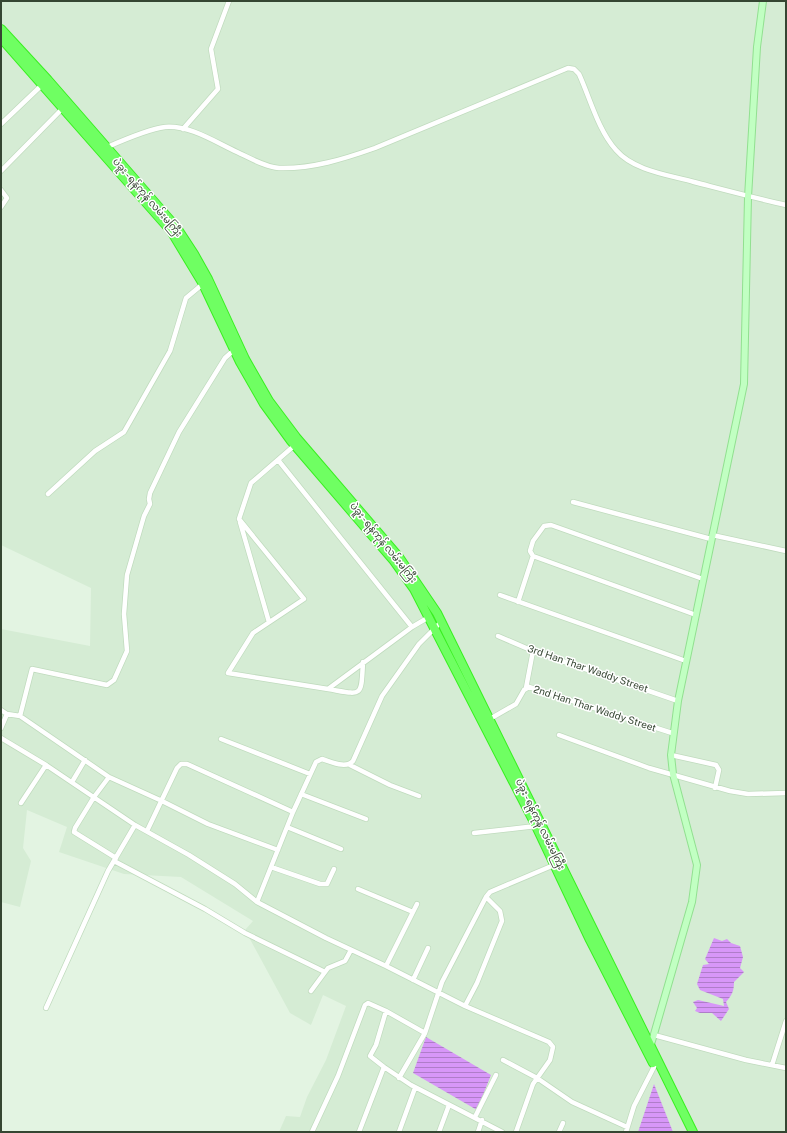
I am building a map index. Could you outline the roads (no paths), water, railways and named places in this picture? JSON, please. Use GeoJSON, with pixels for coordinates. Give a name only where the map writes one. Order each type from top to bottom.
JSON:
{"type":"FeatureCollection","features":[{"type":"Feature","properties":{"kind":"highway","name":"ပဲခူး - ရန်ကုန် လမ်းမကြီး"},"geometry":{"type":"LineString","coordinates":[[1,29],[103,150]]}},
{"type":"Feature","properties":{"kind":"highway","name":"ပဲခူး - ရန်ကုန် လမ်းမကြီး"},"geometry":{"type":"LineString","coordinates":[[1,38],[45,82],[63,107],[177,228],[194,254],[234,350],[264,404],[394,561],[414,589],[429,617],[437,624]]}},
{"type":"Feature","properties":{"kind":"highway","name":"ပဲခူး - ရန်ကုန် လမ်းမကြီး"},"geometry":{"type":"LineString","coordinates":[[206,281],[245,359],[269,401],[297,444],[399,557],[420,586],[437,624],[650,1049],[687,1132]]}},
{"type":"Feature","properties":{"kind":"highway","name":"ပဲခူး - ရန်ကုန် လမ်းမကြီး"},"geometry":{"type":"LineString","coordinates":[[486,720],[554,865],[650,1049]]}},
{"type":"Feature","properties":{"kind":"highway","name":"ပဲခူး - ရန်ကုန် လမ်းမကြီး"},"geometry":{"type":"LineString","coordinates":[[656,1062],[693,1132]]}},
{"type":"Feature","properties":{"kind":"street"},"geometry":{"type":"LineString","coordinates":[[183,129],[218,89],[211,49],[229,1]]}},
{"type":"Feature","properties":{"kind":"street"},"geometry":{"type":"LineString","coordinates":[[650,1049],[692,902],[697,865],[673,774],[671,755],[672,733],[744,384],[748,197],[757,47],[762,1]]}},
{"type":"Feature","properties":{"kind":"street"},"geometry":{"type":"LineString","coordinates":[[103,150],[166,127],[183,129],[200,134],[262,164],[279,168],[325,163],[342,160],[375,148],[568,68],[574,69],[579,74],[607,137],[616,151],[628,160],[646,168],[748,197],[786,205]]}},
{"type":"Feature","properties":{"kind":"street"},"geometry":{"type":"LineString","coordinates":[[1,124],[45,82]]}},
{"type":"Feature","properties":{"kind":"street"},"geometry":{"type":"LineString","coordinates":[[1,171],[63,107]]}},
{"type":"Feature","properties":{"kind":"street"},"geometry":{"type":"LineString","coordinates":[[1,190],[7,198],[1,207]]}},
{"type":"Feature","properties":{"kind":"street"},"geometry":{"type":"LineString","coordinates":[[48,494],[94,451],[124,432],[170,351],[186,298],[206,281]]}},
{"type":"Feature","properties":{"kind":"street"},"geometry":{"type":"LineString","coordinates":[[20,716],[32,669],[107,685],[114,680],[125,659],[128,646],[124,614],[127,575],[144,516],[150,504],[150,493],[186,420],[225,358],[234,350]]}},
{"type":"Feature","properties":{"kind":"street"},"geometry":{"type":"LineString","coordinates":[[269,622],[239,519],[251,483],[297,444]]}},
{"type":"Feature","properties":{"kind":"street"},"geometry":{"type":"LineString","coordinates":[[278,460],[412,626]]}},
{"type":"Feature","properties":{"kind":"street"},"geometry":{"type":"LineString","coordinates":[[574,502],[712,537],[786,551]]}},
{"type":"Feature","properties":{"kind":"street"},"geometry":{"type":"LineString","coordinates":[[239,519],[304,599],[253,633],[228,673],[358,693],[362,689],[363,662]]}},
{"type":"Feature","properties":{"kind":"street"},"geometry":{"type":"LineString","coordinates":[[696,614],[533,556],[530,550],[533,541],[544,526],[551,525],[703,579]]}},
{"type":"Feature","properties":{"kind":"street"},"geometry":{"type":"LineString","coordinates":[[518,602],[533,556]]}},
{"type":"Feature","properties":{"kind":"street"},"geometry":{"type":"LineString","coordinates":[[500,595],[686,661]]}},
{"type":"Feature","properties":{"kind":"street"},"geometry":{"type":"LineString","coordinates":[[328,689],[412,626],[429,617]]}},
{"type":"Feature","properties":{"kind":"street"},"geometry":{"type":"LineString","coordinates":[[350,765],[382,696],[419,644],[437,624]]}},
{"type":"Feature","properties":{"kind":"street","name":"3rd Han Thar Waddy Street"},"geometry":{"type":"LineString","coordinates":[[498,636],[533,651],[678,701]]}},
{"type":"Feature","properties":{"kind":"street"},"geometry":{"type":"LineString","coordinates":[[526,688],[533,651]]}},
{"type":"Feature","properties":{"kind":"street","name":"2nd Han Thar Waddy Street"},"geometry":{"type":"LineString","coordinates":[[486,720],[516,704],[526,688],[529,687],[672,733]]}},
{"type":"Feature","properties":{"kind":"street"},"geometry":{"type":"LineString","coordinates":[[1,710],[7,714],[20,716],[109,777],[208,824],[278,850]]}},
{"type":"Feature","properties":{"kind":"street"},"geometry":{"type":"LineString","coordinates":[[1,728],[7,714]]}},
{"type":"Feature","properties":{"kind":"street"},"geometry":{"type":"LineString","coordinates":[[559,735],[649,768],[673,774],[715,788],[748,794],[786,793]]}},
{"type":"Feature","properties":{"kind":"street"},"geometry":{"type":"LineString","coordinates":[[1,738],[46,764],[135,825],[228,880],[257,902],[351,950],[439,992],[464,1006],[549,1042],[553,1047],[550,1060],[537,1078],[516,1132]]}},
{"type":"Feature","properties":{"kind":"street"},"geometry":{"type":"LineString","coordinates":[[221,739],[310,774]]}},
{"type":"Feature","properties":{"kind":"street"},"geometry":{"type":"LineString","coordinates":[[671,755],[716,766],[719,770],[715,788]]}},
{"type":"Feature","properties":{"kind":"street"},"geometry":{"type":"LineString","coordinates":[[257,902],[293,812],[316,762],[322,759],[350,765],[390,785],[419,796]]}},
{"type":"Feature","properties":{"kind":"street"},"geometry":{"type":"LineString","coordinates":[[72,782],[85,760]]}},
{"type":"Feature","properties":{"kind":"street"},"geometry":{"type":"LineString","coordinates":[[21,803],[46,764]]}},
{"type":"Feature","properties":{"kind":"street"},"geometry":{"type":"LineString","coordinates":[[147,832],[177,768],[181,764],[187,764],[293,812]]}},
{"type":"Feature","properties":{"kind":"street"},"geometry":{"type":"LineString","coordinates":[[109,777],[94,797],[74,832],[115,859],[245,933],[325,972]]}},
{"type":"Feature","properties":{"kind":"street"},"geometry":{"type":"LineString","coordinates":[[301,794],[366,819]]}},
{"type":"Feature","properties":{"kind":"street"},"geometry":{"type":"LineString","coordinates":[[46,1008],[115,859],[135,825]]}},
{"type":"Feature","properties":{"kind":"street"},"geometry":{"type":"LineString","coordinates":[[474,833],[536,826]]}},
{"type":"Feature","properties":{"kind":"street"},"geometry":{"type":"LineString","coordinates":[[287,827],[341,849]]}},
{"type":"Feature","properties":{"kind":"street"},"geometry":{"type":"LineString","coordinates":[[399,1078],[425,1033],[442,982],[490,892],[554,865]]}},
{"type":"Feature","properties":{"kind":"street"},"geometry":{"type":"LineString","coordinates":[[271,867],[320,884],[326,884],[334,869]]}},
{"type":"Feature","properties":{"kind":"street"},"geometry":{"type":"LineString","coordinates":[[358,889],[413,912]]}},
{"type":"Feature","properties":{"kind":"street"},"geometry":{"type":"LineString","coordinates":[[464,1006],[477,983],[502,921],[500,911],[486,898]]}},
{"type":"Feature","properties":{"kind":"street"},"geometry":{"type":"LineString","coordinates":[[386,966],[417,904]]}},
{"type":"Feature","properties":{"kind":"street"},"geometry":{"type":"LineString","coordinates":[[413,980],[428,948]]}},
{"type":"Feature","properties":{"kind":"street"},"geometry":{"type":"LineString","coordinates":[[311,991],[325,972],[334,964],[345,961],[351,950]]}},
{"type":"Feature","properties":{"kind":"street"},"geometry":{"type":"LineString","coordinates":[[312,1132],[338,1076],[365,1005],[368,1003],[386,1011],[425,1033]]}},
{"type":"Feature","properties":{"kind":"street"},"geometry":{"type":"LineString","coordinates":[[386,1011],[376,1045],[370,1056],[384,1068],[416,1088],[482,1120],[502,1132]]}},
{"type":"Feature","properties":{"kind":"street"},"geometry":{"type":"LineString","coordinates":[[772,1065],[786,1021]]}},
{"type":"Feature","properties":{"kind":"street"},"geometry":{"type":"LineString","coordinates":[[654,1035],[746,1060],[786,1068]]}},
{"type":"Feature","properties":{"kind":"street"},"geometry":{"type":"LineString","coordinates":[[503,1060],[537,1078],[572,1102],[626,1129],[634,1106],[656,1062]]}},
{"type":"Feature","properties":{"kind":"street"},"geometry":{"type":"LineString","coordinates":[[359,1132],[384,1068]]}},
{"type":"Feature","properties":{"kind":"street"},"geometry":{"type":"LineString","coordinates":[[475,1117],[496,1075]]}},
{"type":"Feature","properties":{"kind":"street"},"geometry":{"type":"LineString","coordinates":[[399,1132],[416,1088]]}},
{"type":"Feature","properties":{"kind":"street"},"geometry":{"type":"LineString","coordinates":[[439,1132],[449,1105]]}},
{"type":"Feature","properties":{"kind":"street"},"geometry":{"type":"LineString","coordinates":[[478,1132],[482,1120]]}},
{"type":"Feature","properties":{"kind":"street"},"geometry":{"type":"LineString","coordinates":[[559,1132],[563,1123]]}}]}
